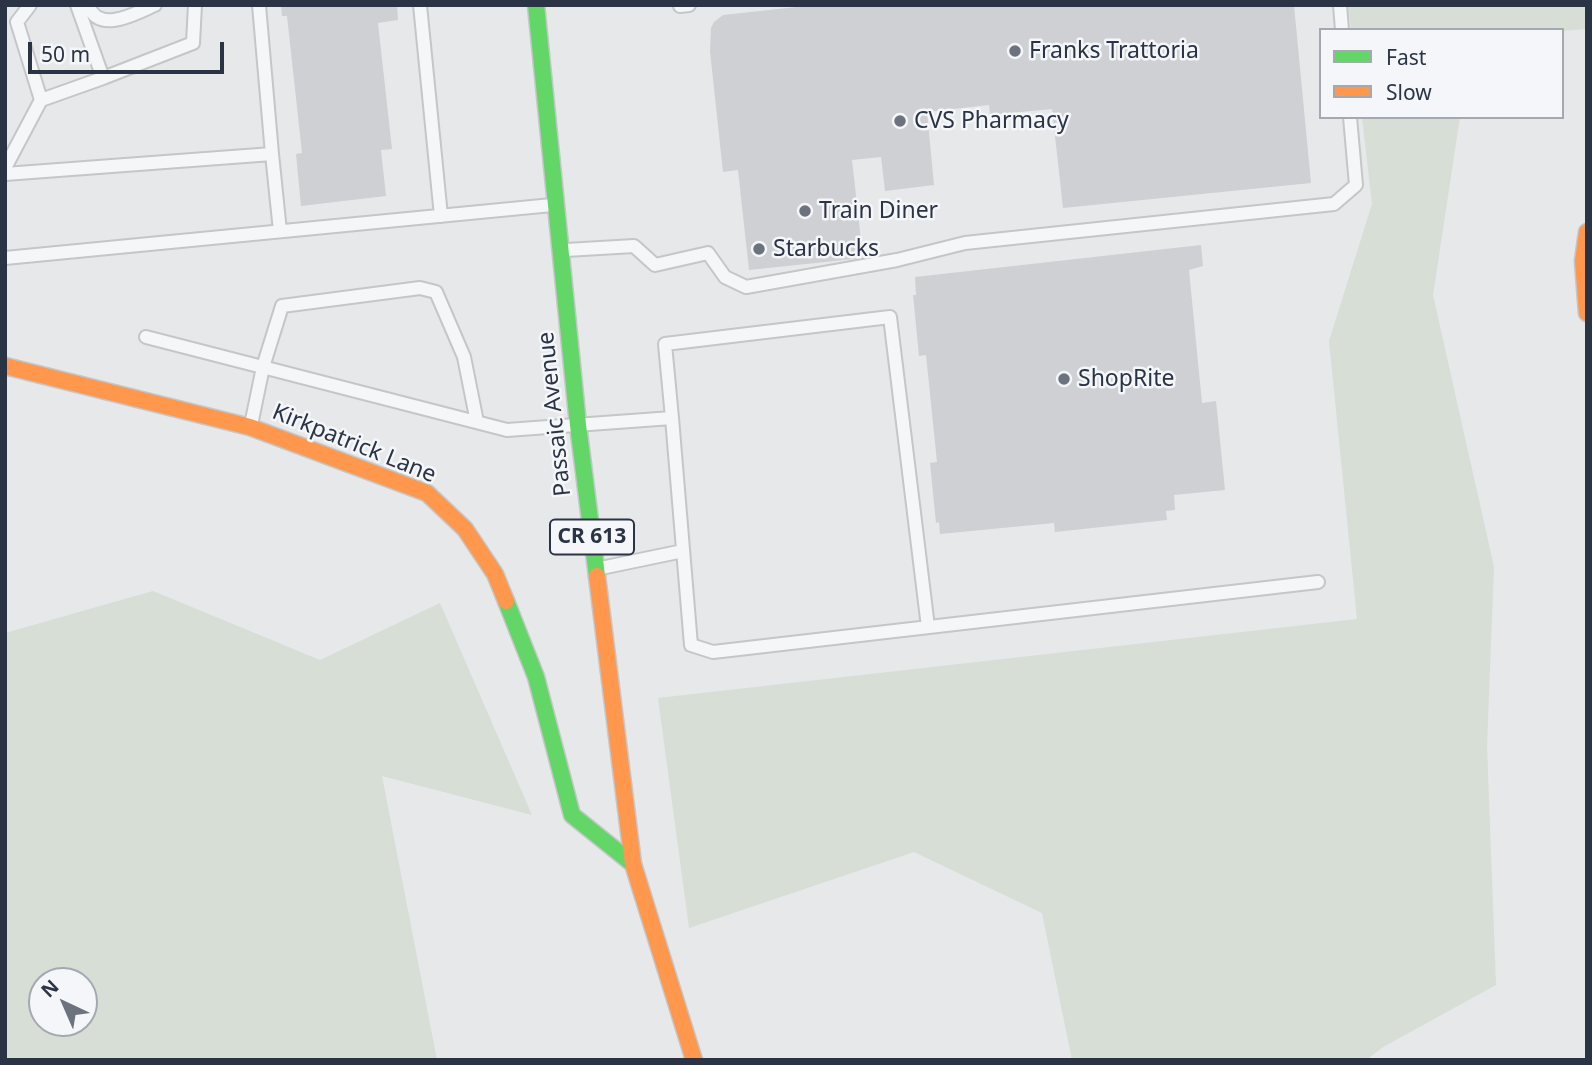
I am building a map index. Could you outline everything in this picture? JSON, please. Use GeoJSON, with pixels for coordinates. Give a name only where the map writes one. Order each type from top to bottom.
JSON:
{"type":"FeatureCollection","features":[{"type":"Feature","properties":{"kind":"main road","name":"Passaic Avenue"},"geometry":{"type":"LineString","coordinates":[[536,5],[578,425],[633,864],[694,1060]]}},
{"type":"Feature","properties":{"kind":"main road"},"geometry":{"type":"LineString","coordinates":[[1587,232],[1584,239],[1587,313]]}},
{"type":"Feature","properties":{"kind":"main road","name":"Kirkpatrick Lane"},"geometry":{"type":"LineString","coordinates":[[5,366],[250,427],[427,494],[466,529],[495,574],[536,677],[572,815],[633,864]]}},
{"type":"Feature","properties":{"kind":"lane"},"geometry":{"type":"LineString","coordinates":[[30,5],[18,22],[41,100]]}},
{"type":"Feature","properties":{"kind":"lane"},"geometry":{"type":"LineString","coordinates":[[77,5],[103,78]]}},
{"type":"Feature","properties":{"kind":"lane"},"geometry":{"type":"LineString","coordinates":[[88,5],[90,12],[103,20],[119,20],[155,5]]}},
{"type":"Feature","properties":{"kind":"lane"},"geometry":{"type":"LineString","coordinates":[[5,168],[41,100],[193,43],[195,5]]}},
{"type":"Feature","properties":{"kind":"lane"},"geometry":{"type":"LineString","coordinates":[[259,5],[280,231]]}},
{"type":"Feature","properties":{"kind":"lane"},"geometry":{"type":"LineString","coordinates":[[420,5],[440,216]]}},
{"type":"Feature","properties":{"kind":"lane"},"geometry":{"type":"LineString","coordinates":[[1339,5],[1342,28]]}},
{"type":"Feature","properties":{"kind":"lane"},"geometry":{"type":"LineString","coordinates":[[561,250],[634,246],[655,265],[708,253],[725,277],[746,287],[897,260],[965,243],[1334,204],[1356,185],[1350,119]]}},
{"type":"Feature","properties":{"kind":"lane"},"geometry":{"type":"LineString","coordinates":[[5,174],[272,154]]}},
{"type":"Feature","properties":{"kind":"lane"},"geometry":{"type":"LineString","coordinates":[[5,258],[556,204]]}},
{"type":"Feature","properties":{"kind":"lane"},"geometry":{"type":"LineString","coordinates":[[250,427],[282,306],[420,288],[436,292],[464,357],[477,422]]}},
{"type":"Feature","properties":{"kind":"lane"},"geometry":{"type":"LineString","coordinates":[[928,627],[890,317],[665,344],[691,645],[713,652],[1318,582]]}},
{"type":"Feature","properties":{"kind":"lane"},"geometry":{"type":"LineString","coordinates":[[146,337],[507,430],[672,418]]}},
{"type":"Feature","properties":{"kind":"lane"},"geometry":{"type":"LineString","coordinates":[[596,569],[683,551]]}},
{"type":"Feature","properties":{"kind":"shaded area"},"geometry":{"type":"Polygon","coordinates":[[[1348,5],[1587,5],[1587,29],[1351,28],[1348,5]]]}},
{"type":"Feature","properties":{"kind":"shaded area"},"geometry":{"type":"Polygon","coordinates":[[[1362,119],[1460,119],[1433,295],[1494,567],[1487,746],[1496,985],[1383,1047],[1366,1060],[1072,1060],[1042,913],[914,852],[689,928],[658,698],[1357,619],[1329,341],[1372,204],[1362,119]]]}},
{"type":"Feature","properties":{"kind":"shaded area"},"geometry":{"type":"Polygon","coordinates":[[[153,591],[320,660],[440,603],[532,815],[382,776],[437,1060],[5,1060],[5,633],[153,591]]]}},
{"type":"Feature","properties":{"kind":"building"},"geometry":{"type":"Polygon","coordinates":[[[281,5],[397,5],[398,20],[378,23],[392,149],[381,150],[386,196],[301,206],[296,154],[302,153],[287,16],[282,16],[281,5]]]}},
{"type":"Feature","properties":{"kind":"building"},"geometry":{"type":"Polygon","coordinates":[[[815,5],[1294,5],[1311,183],[1063,208],[1052,109],[990,115],[989,105],[927,112],[934,185],[885,191],[881,157],[852,160],[863,258],[749,270],[738,170],[723,172],[710,51],[711,28],[723,15],[815,5]]]}},
{"type":"Feature","properties":{"kind":"building","name":"ShopRite"},"geometry":{"type":"Polygon","coordinates":[[[1201,245],[1203,266],[1189,270],[1202,403],[1216,401],[1225,490],[1174,495],[1175,510],[1166,511],[1167,520],[1055,532],[1054,523],[940,534],[939,522],[936,523],[930,463],[937,462],[926,355],[919,356],[913,295],[916,295],[915,277],[1201,245]]]}},
{"type":"Feature","properties":{"kind":"traffic: fast"},"geometry":{"type":"LineString","coordinates":[[536,5],[578,425],[597,576]]}},
{"type":"Feature","properties":{"kind":"traffic: fast"},"geometry":{"type":"LineString","coordinates":[[506,601],[536,677],[572,815],[633,864]]}},
{"type":"Feature","properties":{"kind":"traffic: slow"},"geometry":{"type":"LineString","coordinates":[[1587,232],[1583,261],[1587,313]]}},
{"type":"Feature","properties":{"kind":"traffic: slow"},"geometry":{"type":"LineString","coordinates":[[5,366],[250,427],[427,493],[465,529],[495,574],[506,601]]}},
{"type":"Feature","properties":{"kind":"traffic: slow"},"geometry":{"type":"LineString","coordinates":[[597,576],[633,864],[694,1060]]}},
{"type":"Feature","properties":{"kind":"place","name":"Franks Trattoria"},"geometry":{"type":"Point","coordinates":[1015,51]}},
{"type":"Feature","properties":{"kind":"place","name":"CVS Pharmacy"},"geometry":{"type":"Point","coordinates":[900,121]}},
{"type":"Feature","properties":{"kind":"place","name":"Train Diner"},"geometry":{"type":"Point","coordinates":[805,211]}},
{"type":"Feature","properties":{"kind":"place","name":"Starbucks"},"geometry":{"type":"Point","coordinates":[759,249]}},
{"type":"Feature","properties":{"kind":"place","name":"ShopRite"},"geometry":{"type":"Point","coordinates":[1064,379]}}]}
